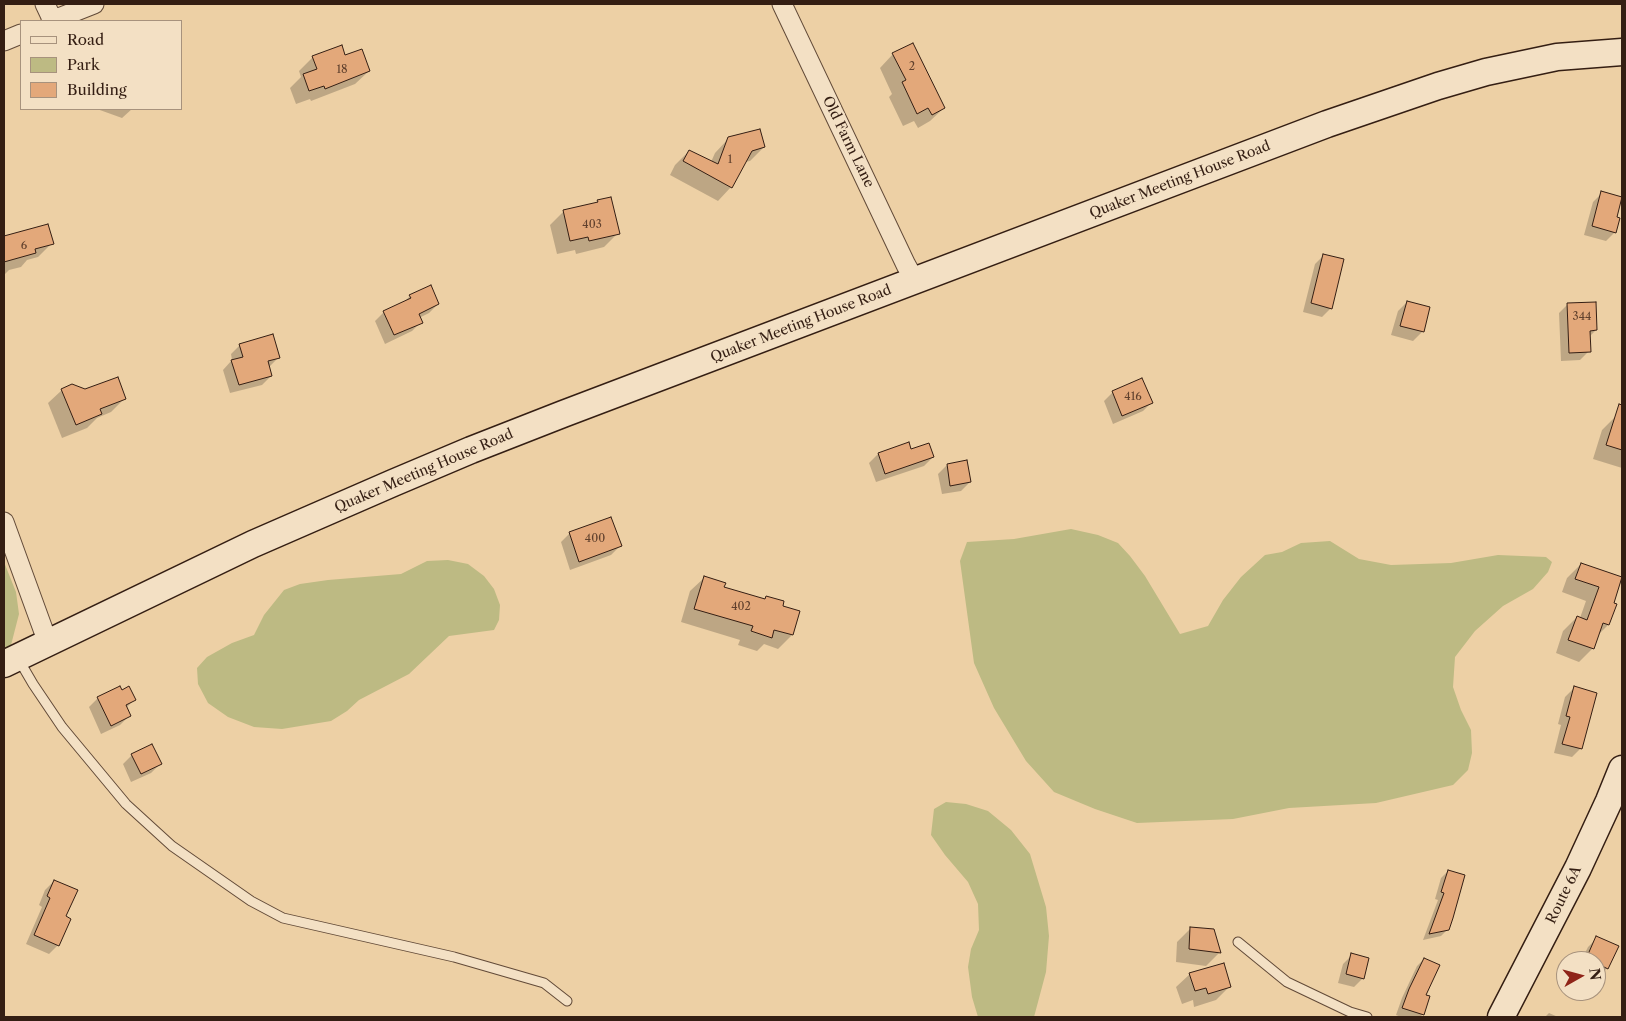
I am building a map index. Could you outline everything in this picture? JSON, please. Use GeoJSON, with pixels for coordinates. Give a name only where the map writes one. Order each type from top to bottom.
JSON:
{"type":"FeatureCollection","features":[{"type":"Feature","properties":{"kind":"main road","name":"Quaker Meeting House Road"},"geometry":{"type":"LineString","coordinates":[[10,661],[253,544],[393,483],[562,414],[1327,124],[1438,86],[1523,63],[1557,57],[1622,52]]}},
{"type":"Feature","properties":{"kind":"main road","name":"Route 6A"},"geometry":{"type":"LineString","coordinates":[[1501,1017],[1578,868],[1610,801],[1622,769]]}},
{"type":"Feature","properties":{"kind":"street"},"geometry":{"type":"LineString","coordinates":[[45,4],[52,20]]}},
{"type":"Feature","properties":{"kind":"street"},"geometry":{"type":"LineString","coordinates":[[54,20],[94,4]]}},
{"type":"Feature","properties":{"kind":"street","name":"Old Farm Lane"},"geometry":{"type":"LineString","coordinates":[[782,4],[906,265],[916,281]]}},
{"type":"Feature","properties":{"kind":"street"},"geometry":{"type":"LineString","coordinates":[[4,41],[20,34]]}},
{"type":"Feature","properties":{"kind":"street"},"geometry":{"type":"LineString","coordinates":[[4,522],[48,643]]}},
{"type":"Feature","properties":{"kind":"lane"},"geometry":{"type":"LineString","coordinates":[[10,661],[33,684],[62,727],[126,804],[172,846],[251,901],[282,918],[454,957],[544,983],[567,1001]]}},
{"type":"Feature","properties":{"kind":"lane"},"geometry":{"type":"LineString","coordinates":[[1238,942],[1287,982],[1350,1012],[1367,1017]]}},
{"type":"Feature","properties":{"kind":"green space"},"geometry":{"type":"Polygon","coordinates":[[[1071,529],[1098,535],[1118,543],[1145,576],[1180,634],[1208,626],[1223,600],[1241,577],[1265,555],[1282,552],[1301,543],[1330,541],[1359,559],[1391,565],[1451,563],[1498,555],[1546,557],[1552,562],[1548,572],[1533,589],[1503,606],[1475,631],[1455,657],[1453,687],[1461,710],[1471,730],[1472,753],[1468,770],[1453,785],[1376,803],[1289,808],[1233,819],[1137,823],[1095,809],[1054,792],[1026,761],[994,708],[974,663],[960,561],[967,542],[1014,539],[1071,529]]]}},
{"type":"Feature","properties":{"kind":"green space"},"geometry":{"type":"Polygon","coordinates":[[[448,560],[468,564],[484,576],[494,589],[500,605],[499,620],[494,630],[449,636],[409,674],[359,700],[347,711],[331,721],[282,729],[254,727],[228,717],[208,703],[198,684],[197,668],[207,657],[232,643],[254,635],[264,615],[284,590],[300,584],[328,580],[401,574],[427,561],[448,560]]]}},
{"type":"Feature","properties":{"kind":"green space"},"geometry":{"type":"Polygon","coordinates":[[[4,562],[16,592],[19,614],[10,649],[4,652],[4,562]]]}},
{"type":"Feature","properties":{"kind":"green space"},"geometry":{"type":"Polygon","coordinates":[[[946,802],[966,804],[988,811],[1011,830],[1030,854],[1046,907],[1049,936],[1046,972],[1034,1017],[978,1017],[972,997],[968,967],[971,949],[979,930],[978,904],[968,882],[931,835],[934,809],[946,802]]]}},
{"type":"Feature","properties":{"kind":"building"},"geometry":{"type":"Polygon","coordinates":[[[913,43],[945,108],[932,115],[928,108],[917,114],[902,82],[906,80],[892,53],[913,43]]]}},
{"type":"Feature","properties":{"kind":"building"},"geometry":{"type":"Polygon","coordinates":[[[342,45],[345,55],[362,49],[370,71],[325,89],[324,86],[309,91],[303,74],[317,69],[312,56],[342,45]]]}},
{"type":"Feature","properties":{"kind":"building"},"geometry":{"type":"Polygon","coordinates":[[[760,129],[765,147],[752,151],[732,188],[683,161],[689,150],[718,164],[728,137],[760,129]]]}},
{"type":"Feature","properties":{"kind":"building"},"geometry":{"type":"Polygon","coordinates":[[[1601,191],[1622,197],[1617,217],[1620,218],[1616,233],[1592,226],[1601,191]]]}},
{"type":"Feature","properties":{"kind":"building"},"geometry":{"type":"Polygon","coordinates":[[[611,197],[620,234],[589,241],[588,237],[570,241],[563,210],[611,197]]]}},
{"type":"Feature","properties":{"kind":"building"},"geometry":{"type":"Polygon","coordinates":[[[48,224],[54,244],[35,249],[36,253],[4,262],[4,236],[48,224]]]}},
{"type":"Feature","properties":{"kind":"building"},"geometry":{"type":"Polygon","coordinates":[[[1323,254],[1344,259],[1332,309],[1311,303],[1323,254]]]}},
{"type":"Feature","properties":{"kind":"building"},"geometry":{"type":"Polygon","coordinates":[[[431,285],[439,304],[419,314],[423,323],[394,335],[383,311],[411,298],[409,295],[431,285]]]}},
{"type":"Feature","properties":{"kind":"building"},"geometry":{"type":"Polygon","coordinates":[[[1407,301],[1430,307],[1424,332],[1400,326],[1407,301]]]}},
{"type":"Feature","properties":{"kind":"building"},"geometry":{"type":"Polygon","coordinates":[[[1596,302],[1597,330],[1590,331],[1591,352],[1569,353],[1567,303],[1596,302]]]}},
{"type":"Feature","properties":{"kind":"building"},"geometry":{"type":"Polygon","coordinates":[[[273,334],[280,358],[268,361],[272,376],[239,385],[231,360],[243,357],[239,344],[273,334]]]}},
{"type":"Feature","properties":{"kind":"building"},"geometry":{"type":"Polygon","coordinates":[[[118,377],[126,399],[100,409],[102,414],[76,425],[61,389],[72,384],[85,389],[118,377]]]}},
{"type":"Feature","properties":{"kind":"building"},"geometry":{"type":"Polygon","coordinates":[[[1142,378],[1153,403],[1122,416],[1112,391],[1142,378]]]}},
{"type":"Feature","properties":{"kind":"building"},"geometry":{"type":"Polygon","coordinates":[[[1619,404],[1622,405],[1622,450],[1606,445],[1619,404]]]}},
{"type":"Feature","properties":{"kind":"building"},"geometry":{"type":"Polygon","coordinates":[[[909,442],[911,449],[929,443],[934,457],[885,474],[878,453],[909,442]]]}},
{"type":"Feature","properties":{"kind":"building"},"geometry":{"type":"Polygon","coordinates":[[[967,460],[971,482],[950,486],[947,464],[967,460]]]}},
{"type":"Feature","properties":{"kind":"building"},"geometry":{"type":"Polygon","coordinates":[[[611,517],[622,546],[579,562],[569,532],[611,517]]]}},
{"type":"Feature","properties":{"kind":"building"},"geometry":{"type":"Polygon","coordinates":[[[1581,563],[1622,577],[1614,603],[1617,604],[1609,625],[1603,623],[1594,649],[1568,640],[1577,616],[1587,620],[1599,587],[1575,579],[1581,563]]]}},
{"type":"Feature","properties":{"kind":"building"},"geometry":{"type":"Polygon","coordinates":[[[704,576],[726,583],[724,587],[765,599],[766,596],[784,601],[783,606],[800,611],[793,635],[774,630],[772,638],[751,631],[753,626],[694,609],[704,576]]]}},
{"type":"Feature","properties":{"kind":"building"},"geometry":{"type":"Polygon","coordinates":[[[120,686],[122,690],[129,686],[136,700],[126,705],[131,716],[111,726],[97,697],[120,686]]]}},
{"type":"Feature","properties":{"kind":"building"},"geometry":{"type":"Polygon","coordinates":[[[1574,686],[1597,693],[1582,749],[1562,744],[1570,717],[1566,716],[1574,686]]]}},
{"type":"Feature","properties":{"kind":"building"},"geometry":{"type":"Polygon","coordinates":[[[152,744],[162,764],[141,774],[131,754],[152,744]]]}},
{"type":"Feature","properties":{"kind":"building"},"geometry":{"type":"Polygon","coordinates":[[[1448,870],[1465,875],[1453,918],[1449,930],[1429,934],[1444,893],[1441,892],[1448,870]]]}},
{"type":"Feature","properties":{"kind":"building"},"geometry":{"type":"Polygon","coordinates":[[[54,880],[78,890],[66,916],[71,919],[59,946],[34,935],[50,898],[47,896],[54,880]]]}},
{"type":"Feature","properties":{"kind":"building"},"geometry":{"type":"Polygon","coordinates":[[[1190,927],[1214,929],[1221,953],[1189,949],[1190,927]]]}},
{"type":"Feature","properties":{"kind":"building"},"geometry":{"type":"Polygon","coordinates":[[[1596,936],[1619,946],[1608,969],[1606,968],[1606,951],[1589,951],[1596,936]]]}},
{"type":"Feature","properties":{"kind":"building"},"geometry":{"type":"Polygon","coordinates":[[[1351,953],[1369,958],[1364,979],[1346,974],[1351,953]]]}},
{"type":"Feature","properties":{"kind":"building"},"geometry":{"type":"Polygon","coordinates":[[[1424,958],[1440,965],[1426,995],[1430,996],[1424,1015],[1402,1008],[1424,958]]]}},
{"type":"Feature","properties":{"kind":"building"},"geometry":{"type":"Polygon","coordinates":[[[1224,963],[1231,987],[1208,994],[1206,988],[1195,991],[1189,973],[1224,963]]]}}]}
